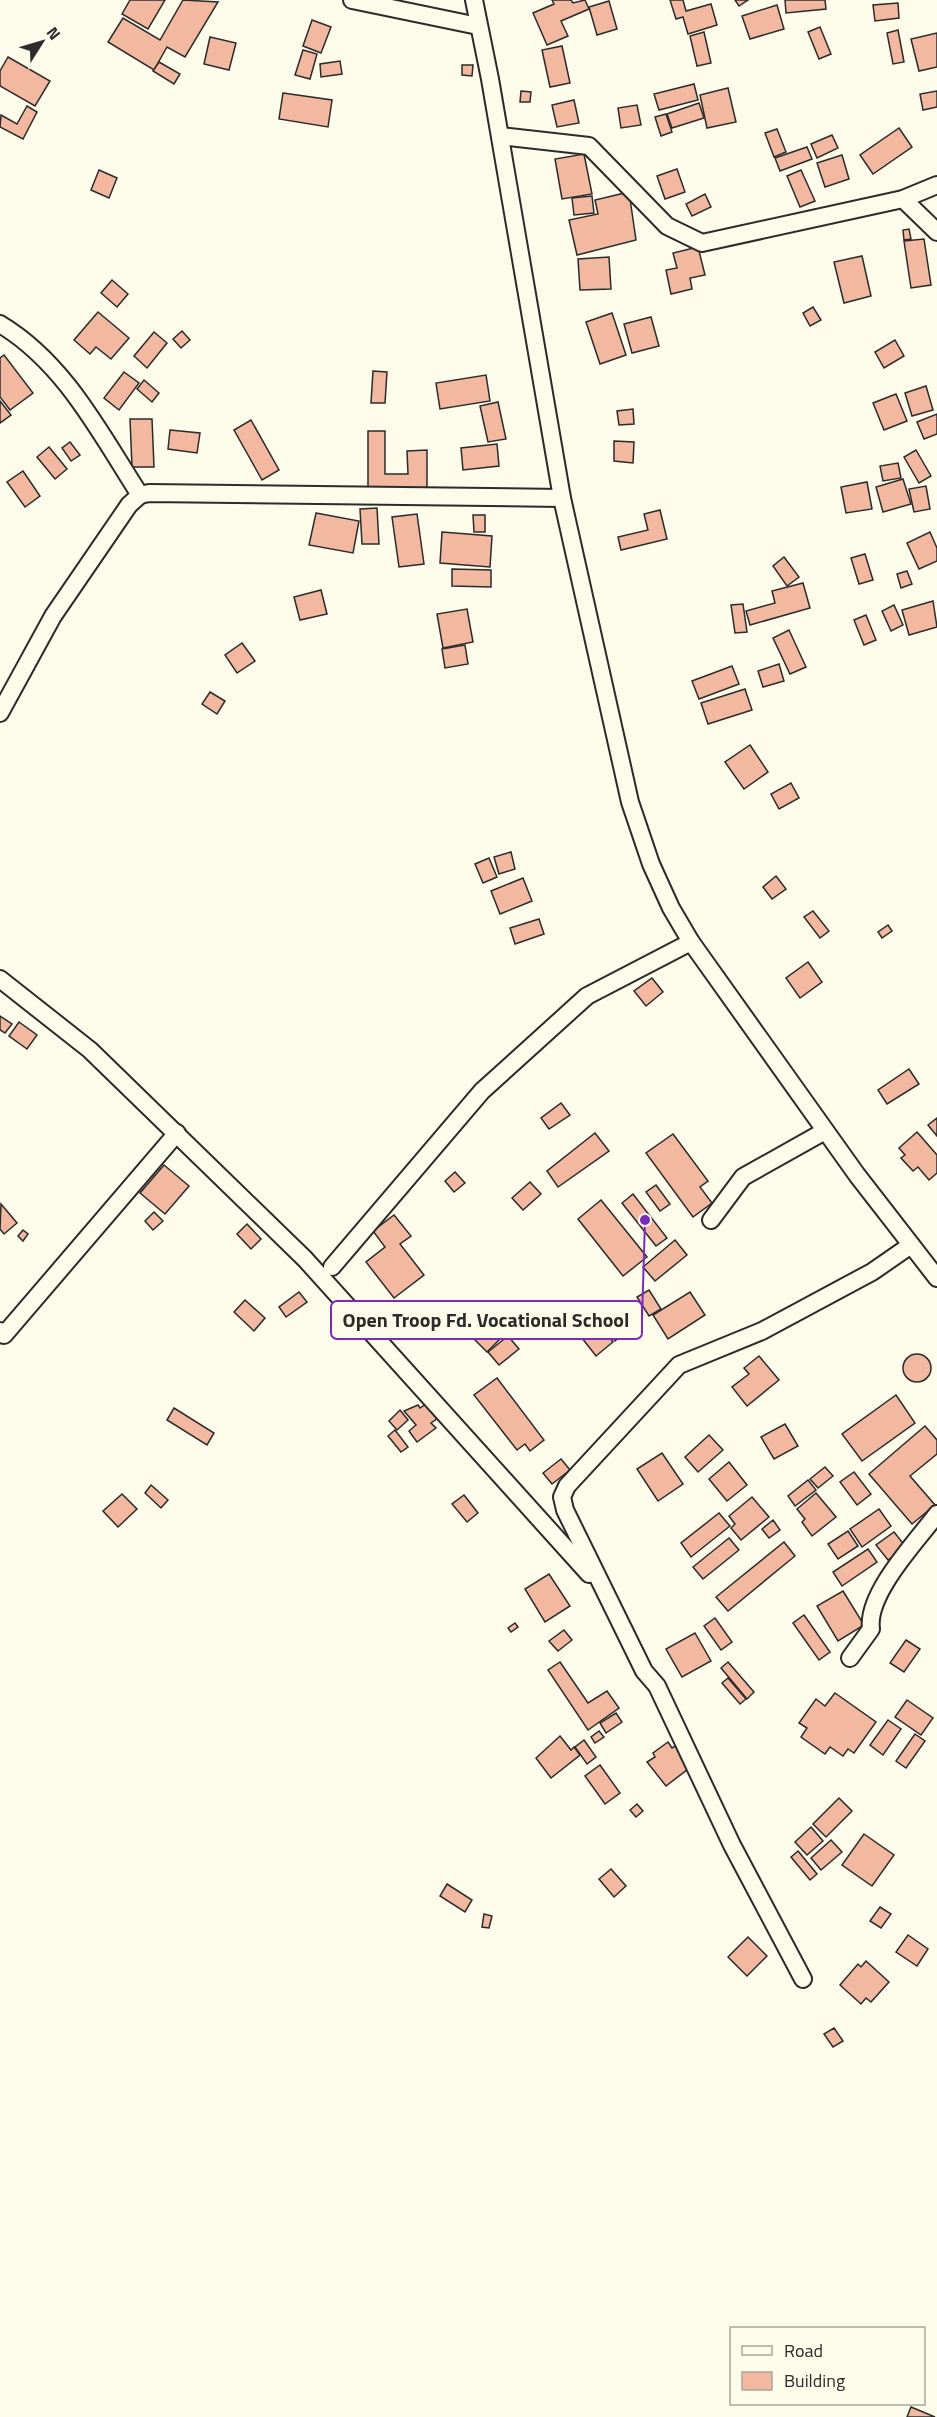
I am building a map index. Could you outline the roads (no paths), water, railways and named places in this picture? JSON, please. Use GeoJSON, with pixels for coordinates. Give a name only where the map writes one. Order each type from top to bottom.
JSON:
{"type":"FeatureCollection","features":[{"type":"Feature","properties":{"kind":"street"},"geometry":{"type":"LineString","coordinates":[[352,0],[478,26]]}},
{"type":"Feature","properties":{"kind":"street"},"geometry":{"type":"LineString","coordinates":[[474,0],[500,136],[562,498],[630,802],[651,864],[671,908],[691,942],[825,1131],[937,1278]]}},
{"type":"Feature","properties":{"kind":"street"},"geometry":{"type":"LineString","coordinates":[[500,136],[589,146],[667,226],[702,243],[903,199],[937,185]]}},
{"type":"Feature","properties":{"kind":"street"},"geometry":{"type":"LineString","coordinates":[[903,199],[937,232]]}},
{"type":"Feature","properties":{"kind":"street"},"geometry":{"type":"LineString","coordinates":[[0,324],[21,337],[69,385],[140,495]]}},
{"type":"Feature","properties":{"kind":"street"},"geometry":{"type":"LineString","coordinates":[[0,713],[53,616],[129,505],[140,495],[149,493],[562,498]]}},
{"type":"Feature","properties":{"kind":"street"},"geometry":{"type":"LineString","coordinates":[[332,1267],[491,1083],[587,996],[691,942]]}},
{"type":"Feature","properties":{"kind":"street"},"geometry":{"type":"LineString","coordinates":[[0,979],[90,1050],[305,1259],[603,1590]]}},
{"type":"Feature","properties":{"kind":"street"},"geometry":{"type":"LineString","coordinates":[[711,1220],[743,1177],[825,1131]]}},
{"type":"Feature","properties":{"kind":"street"},"geometry":{"type":"LineString","coordinates":[[1,1335],[177,1133]]}},
{"type":"Feature","properties":{"kind":"street"},"geometry":{"type":"LineString","coordinates":[[803,1979],[732,1845],[657,1686],[644,1671],[603,1590],[565,1510],[562,1497],[574,1478],[679,1365],[762,1331],[872,1272],[911,1245]]}},
{"type":"Feature","properties":{"kind":"street"},"geometry":{"type":"LineString","coordinates":[[850,1658],[871,1629],[869,1617],[880,1591],[937,1514]]}},
{"type":"Feature","properties":{"kind":"place","name":"Open Troop Fd. Vocational School"},"geometry":{"type":"Point","coordinates":[645,1220]}}]}
